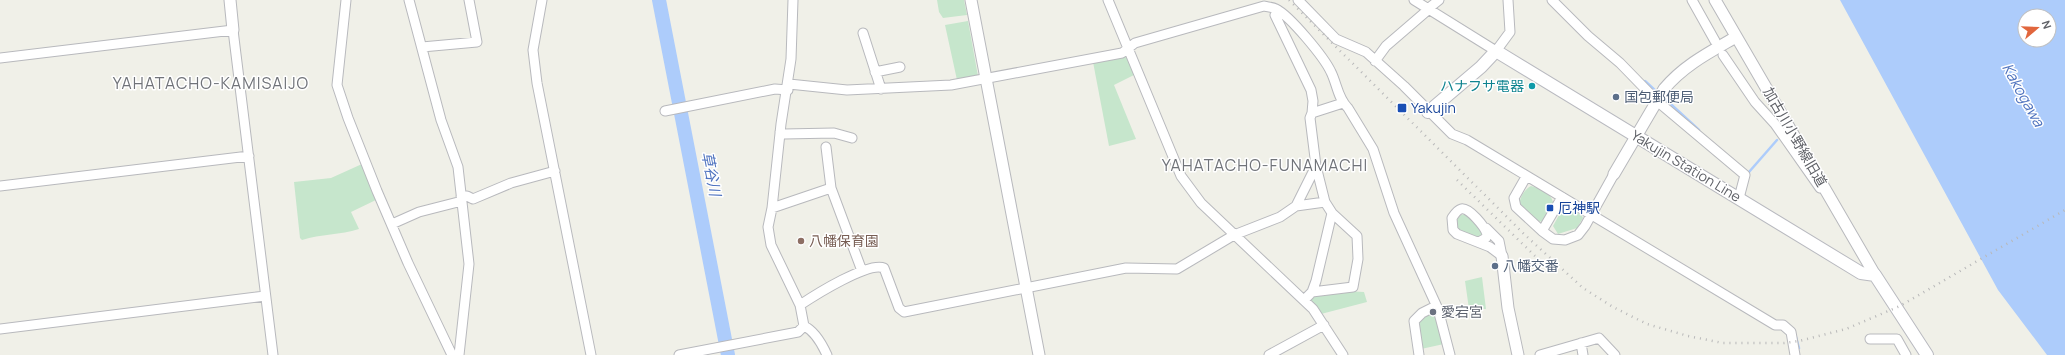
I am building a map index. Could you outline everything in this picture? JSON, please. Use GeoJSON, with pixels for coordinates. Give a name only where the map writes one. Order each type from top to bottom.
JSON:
{"type":"FeatureCollection","features":[{"type":"Feature","properties":{"kind":"main road"},"geometry":{"type":"LineString","coordinates":[[1428,112],[1476,72],[1496,51]]}},
{"type":"Feature","properties":{"kind":"main road","name":"Yakujin Station Line"},"geometry":{"type":"LineString","coordinates":[[1496,51],[1861,273],[1875,275]]}},
{"type":"Feature","properties":{"kind":"main road"},"geometry":{"type":"LineString","coordinates":[[1875,275],[1927,355]]}},
{"type":"Feature","properties":{"kind":"street"},"geometry":{"type":"LineString","coordinates":[[230,0],[273,355]]}},
{"type":"Feature","properties":{"kind":"street"},"geometry":{"type":"LineString","coordinates":[[346,0],[337,85],[363,159],[408,263],[452,355]]}},
{"type":"Feature","properties":{"kind":"street"},"geometry":{"type":"LineString","coordinates":[[408,0],[441,120],[458,167],[469,264],[458,355]]}},
{"type":"Feature","properties":{"kind":"street"},"geometry":{"type":"LineString","coordinates":[[422,47],[476,42],[469,0]]}},
{"type":"Feature","properties":{"kind":"street"},"geometry":{"type":"LineString","coordinates":[[542,0],[533,50],[591,355]]}},
{"type":"Feature","properties":{"kind":"street"},"geometry":{"type":"LineString","coordinates":[[793,0],[788,87],[780,132],[772,208],[768,227],[771,245],[800,305],[804,326]]}},
{"type":"Feature","properties":{"kind":"street"},"geometry":{"type":"LineString","coordinates":[[971,0],[1039,355]]}},
{"type":"Feature","properties":{"kind":"street"},"geometry":{"type":"LineString","coordinates":[[1108,0],[1181,176],[1201,203],[1304,300],[1324,325],[1343,355]]}},
{"type":"Feature","properties":{"kind":"street"},"geometry":{"type":"LineString","coordinates":[[1298,0],[1336,38],[1366,52],[1374,61],[1404,86],[1428,112],[1452,134],[1467,140],[1526,177],[1591,213],[1775,325],[1783,325],[1791,332],[1795,355]]}},
{"type":"Feature","properties":{"kind":"street"},"geometry":{"type":"LineString","coordinates":[[1414,0],[1496,51],[1510,32],[1508,0]]}},
{"type":"Feature","properties":{"kind":"street"},"geometry":{"type":"LineString","coordinates":[[1374,61],[1386,46],[1439,0]]}},
{"type":"Feature","properties":{"kind":"street"},"geometry":{"type":"LineString","coordinates":[[1552,0],[1588,36],[1620,63],[1657,101],[1745,175],[1739,198]]}},
{"type":"Feature","properties":{"kind":"street"},"geometry":{"type":"LineString","coordinates":[[1692,0],[1715,41]]}},
{"type":"Feature","properties":{"kind":"street","name":"加古川小野線旧道"},"geometry":{"type":"LineString","coordinates":[[1715,0],[1875,275]]}},
{"type":"Feature","properties":{"kind":"street"},"geometry":{"type":"LineString","coordinates":[[665,111],[788,87],[847,90],[881,89],[951,84],[985,79],[1122,53],[1128,48],[1143,41],[1264,6],[1267,3],[1278,10],[1302,34],[1323,59],[1331,72],[1343,103],[1348,108],[1373,149],[1394,213],[1436,306],[1450,355]]}},
{"type":"Feature","properties":{"kind":"street"},"geometry":{"type":"LineString","coordinates":[[1278,10],[1275,15],[1311,90],[1314,101],[1310,118],[1316,166],[1325,202],[1332,213],[1357,236],[1358,259],[1353,288],[1312,292]]}},
{"type":"Feature","properties":{"kind":"street"},"geometry":{"type":"LineString","coordinates":[[0,58],[233,30]]}},
{"type":"Feature","properties":{"kind":"street"},"geometry":{"type":"LineString","coordinates":[[863,33],[881,89]]}},
{"type":"Feature","properties":{"kind":"street"},"geometry":{"type":"LineString","coordinates":[[1288,44],[1302,34]]}},
{"type":"Feature","properties":{"kind":"street"},"geometry":{"type":"LineString","coordinates":[[1526,177],[1514,198],[1514,203],[1542,231],[1558,240],[1571,238],[1582,231],[1657,101],[1674,78],[1684,69],[1736,37]]}},
{"type":"Feature","properties":{"kind":"street"},"geometry":{"type":"LineString","coordinates":[[1723,55],[1755,102],[1774,124],[1821,190],[1828,193]]}},
{"type":"Feature","properties":{"kind":"street"},"geometry":{"type":"LineString","coordinates":[[875,72],[900,67]]}},
{"type":"Feature","properties":{"kind":"street"},"geometry":{"type":"LineString","coordinates":[[1312,114],[1343,103]]}},
{"type":"Feature","properties":{"kind":"street"},"geometry":{"type":"LineString","coordinates":[[780,132],[784,134],[834,133],[852,138]]}},
{"type":"Feature","properties":{"kind":"street"},"geometry":{"type":"LineString","coordinates":[[826,147],[824,158],[831,188],[862,271]]}},
{"type":"Feature","properties":{"kind":"street"},"geometry":{"type":"LineString","coordinates":[[0,186],[249,156]]}},
{"type":"Feature","properties":{"kind":"street"},"geometry":{"type":"LineString","coordinates":[[1296,206],[1316,166]]}},
{"type":"Feature","properties":{"kind":"street"},"geometry":{"type":"LineString","coordinates":[[392,224],[419,212],[467,196],[473,200],[511,183],[555,171]]}},
{"type":"Feature","properties":{"kind":"street"},"geometry":{"type":"LineString","coordinates":[[772,208],[831,188]]}},
{"type":"Feature","properties":{"kind":"street"},"geometry":{"type":"LineString","coordinates":[[1542,231],[1562,197]]}},
{"type":"Feature","properties":{"kind":"street"},"geometry":{"type":"LineString","coordinates":[[800,305],[818,293],[862,271],[876,266],[884,268],[899,308],[904,312],[1126,268],[1177,269],[1234,235],[1280,216],[1296,206],[1325,202]]}},
{"type":"Feature","properties":{"kind":"street"},"geometry":{"type":"LineString","coordinates":[[1502,256],[1479,242],[1457,234],[1453,230],[1451,224],[1452,218],[1462,209],[1467,209],[1499,241],[1502,256],[1508,308],[1518,355]]}},
{"type":"Feature","properties":{"kind":"street"},"geometry":{"type":"LineString","coordinates":[[1304,300],[1312,292],[1316,281],[1332,213]]}},
{"type":"Feature","properties":{"kind":"street"},"geometry":{"type":"LineString","coordinates":[[1479,242],[1486,238],[1487,234],[1484,226]]}},
{"type":"Feature","properties":{"kind":"street"},"geometry":{"type":"LineString","coordinates":[[0,329],[265,296]]}},
{"type":"Feature","properties":{"kind":"street"},"geometry":{"type":"LineString","coordinates":[[1419,355],[1414,321],[1422,313],[1436,306]]}},
{"type":"Feature","properties":{"kind":"street"},"geometry":{"type":"LineString","coordinates":[[1269,355],[1324,325]]}},
{"type":"Feature","properties":{"kind":"street"},"geometry":{"type":"LineString","coordinates":[[679,355],[798,332],[804,326]]}},
{"type":"Feature","properties":{"kind":"street"},"geometry":{"type":"LineString","coordinates":[[804,326],[811,329],[823,347],[826,355]]}},
{"type":"Feature","properties":{"kind":"street"},"geometry":{"type":"LineString","coordinates":[[1540,355],[1599,338],[1615,355]]}},
{"type":"Feature","properties":{"kind":"street"},"geometry":{"type":"LineString","coordinates":[[1870,339],[1897,339],[1906,355]]}},
{"type":"Feature","properties":{"kind":"street"},"geometry":{"type":"LineString","coordinates":[[1581,343],[1583,355]]}},
{"type":"Feature","properties":{"kind":"green space"},"geometry":{"type":"Polygon","coordinates":[[[937,0],[964,0],[967,15],[943,18],[939,12],[937,0]]]}},
{"type":"Feature","properties":{"kind":"green space"},"geometry":{"type":"Polygon","coordinates":[[[968,21],[978,76],[957,80],[945,25],[968,21]]]}},
{"type":"Feature","properties":{"kind":"green space"},"geometry":{"type":"Polygon","coordinates":[[[1126,56],[1134,75],[1114,85],[1136,139],[1109,146],[1093,62],[1126,56]]]}},
{"type":"Feature","properties":{"kind":"green space"},"geometry":{"type":"Polygon","coordinates":[[[362,164],[378,199],[351,212],[359,229],[302,240],[300,238],[294,182],[331,178],[362,164]]]}},
{"type":"Feature","properties":{"kind":"green space"},"geometry":{"type":"Polygon","coordinates":[[[1531,186],[1550,196],[1553,202],[1542,222],[1536,220],[1520,204],[1520,199],[1523,194],[1531,186]]]}},
{"type":"Feature","properties":{"kind":"green space"},"geometry":{"type":"Polygon","coordinates":[[[1565,210],[1581,214],[1583,218],[1577,228],[1558,234],[1553,226],[1559,215],[1565,210]]]}},
{"type":"Feature","properties":{"kind":"green space"},"geometry":{"type":"Polygon","coordinates":[[[1466,214],[1484,233],[1480,239],[1462,233],[1456,227],[1456,220],[1461,215],[1466,214]]]}},
{"type":"Feature","properties":{"kind":"green space"},"geometry":{"type":"Polygon","coordinates":[[[1482,277],[1486,309],[1469,309],[1465,281],[1482,277]]]}},
{"type":"Feature","properties":{"kind":"green space"},"geometry":{"type":"Polygon","coordinates":[[[1345,291],[1364,292],[1367,302],[1321,314],[1311,300],[1312,296],[1345,291]]]}},
{"type":"Feature","properties":{"kind":"green space"},"geometry":{"type":"Polygon","coordinates":[[[1429,310],[1431,315],[1436,314],[1444,344],[1421,349],[1419,338],[1419,318],[1429,310]]]}},
{"type":"Feature","properties":{"kind":"water","name":"Kakogawa"},"geometry":{"type":"Polygon","coordinates":[[[1840,0],[2065,0],[2065,355],[2047,355],[1998,290],[1840,0]]]}},
{"type":"Feature","properties":{"kind":"waterway","name":"草谷川"},"geometry":{"type":"LineString","coordinates":[[659,0],[728,355]]}},
{"type":"Feature","properties":{"kind":"waterway"},"geometry":{"type":"LineString","coordinates":[[1645,81],[1658,93]]}},
{"type":"Feature","properties":{"kind":"waterway"},"geometry":{"type":"LineString","coordinates":[[1663,97],[1699,130]]}},
{"type":"Feature","properties":{"kind":"waterway"},"geometry":{"type":"LineString","coordinates":[[1746,173],[1749,172],[1777,140]]}},
{"type":"Feature","properties":{"kind":"waterway"},"geometry":{"type":"LineString","coordinates":[[1796,337],[1799,348]]}},
{"type":"Feature","properties":{"kind":"railway"},"geometry":{"type":"LineString","coordinates":[[1289,0],[1525,235],[1583,288],[1613,307],[1647,324],[1688,336],[1723,343],[1784,343],[1799,341],[1846,329],[1900,306],[2065,210]]}},
{"type":"Feature","properties":{"kind":"railway"},"geometry":{"type":"LineString","coordinates":[[1457,180],[1535,256]]}},
{"type":"Feature","properties":{"kind":"place","name":"ハナフサ電器"},"geometry":{"type":"Point","coordinates":[1532,86]}},
{"type":"Feature","properties":{"kind":"place","name":"国包郵便局"},"geometry":{"type":"Point","coordinates":[1616,97]}},
{"type":"Feature","properties":{"kind":"place","name":"Yakujin"},"geometry":{"type":"Point","coordinates":[1402,108]}},
{"type":"Feature","properties":{"kind":"place","name":"厄神駅"},"geometry":{"type":"Point","coordinates":[1550,208]}},
{"type":"Feature","properties":{"kind":"place","name":"八幡保育園"},"geometry":{"type":"Point","coordinates":[801,241]}},
{"type":"Feature","properties":{"kind":"place","name":"八幡交番"},"geometry":{"type":"Point","coordinates":[1495,266]}},
{"type":"Feature","properties":{"kind":"place","name":"愛宕宮"},"geometry":{"type":"Point","coordinates":[1433,312]}},
{"type":"Feature","properties":{"kind":"district","name":"YAHATACHO-KAMISAIJO"},"geometry":{"type":"Point","coordinates":[211,83]}},
{"type":"Feature","properties":{"kind":"district","name":"YAHATACHO-FUNAMACHI"},"geometry":{"type":"Point","coordinates":[1265,165]}}]}
